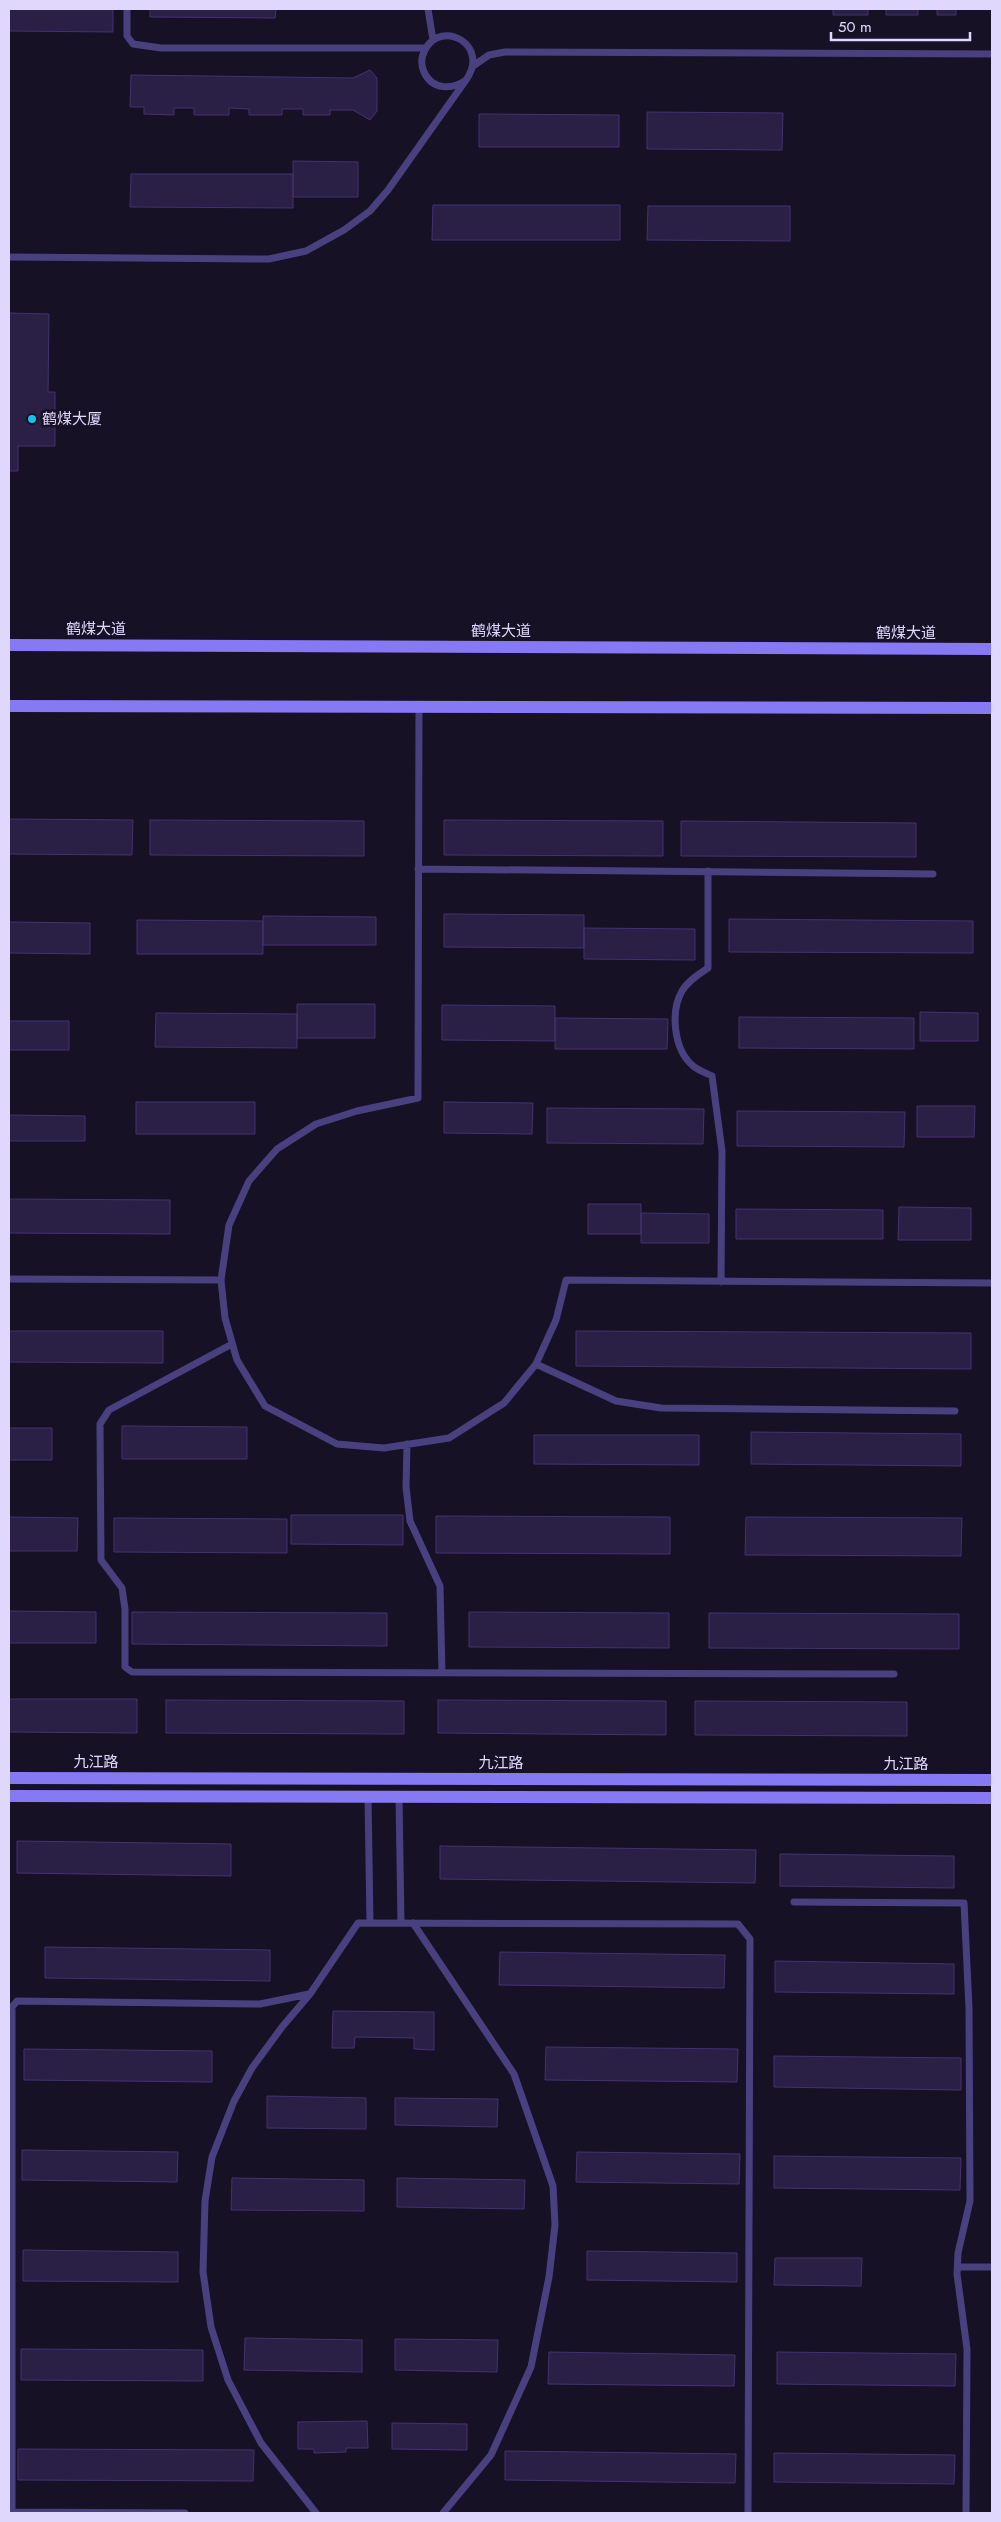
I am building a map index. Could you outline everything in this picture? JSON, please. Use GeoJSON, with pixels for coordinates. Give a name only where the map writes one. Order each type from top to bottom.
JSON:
{"type":"FeatureCollection","features":[{"type":"Feature","properties":{"kind":"street","name":"鹤煤大道"},"geometry":{"type":"LineString","coordinates":[[9,645],[992,650]]}},
{"type":"Feature","properties":{"kind":"street"},"geometry":{"type":"LineString","coordinates":[[9,706],[992,708]]}},
{"type":"Feature","properties":{"kind":"street","name":"九江路"},"geometry":{"type":"LineString","coordinates":[[9,1778],[992,1780]]}},
{"type":"Feature","properties":{"kind":"street"},"geometry":{"type":"LineString","coordinates":[[9,1796],[992,1798]]}},
{"type":"Feature","properties":{"kind":"lane"},"geometry":{"type":"LineString","coordinates":[[127,9],[127,36],[133,44],[161,48],[426,48]]}},
{"type":"Feature","properties":{"kind":"lane"},"geometry":{"type":"LineString","coordinates":[[428,9],[433,40]]}},
{"type":"Feature","properties":{"kind":"lane"},"geometry":{"type":"LineString","coordinates":[[466,80],[451,88],[443,87],[428,79],[422,64],[426,48],[433,40],[446,36],[461,40],[472,51],[473,66]]}},
{"type":"Feature","properties":{"kind":"lane"},"geometry":{"type":"LineString","coordinates":[[9,258],[269,259],[306,251],[344,230],[370,211],[388,190],[466,80],[473,66],[489,55],[505,52],[992,54]]}},
{"type":"Feature","properties":{"kind":"lane"},"geometry":{"type":"LineString","coordinates":[[419,707],[418,1098],[357,1111],[316,1124],[277,1149],[249,1181],[229,1225],[221,1280],[224,1318],[237,1360],[265,1406],[337,1444],[384,1448],[449,1438],[504,1403],[536,1364],[556,1320],[566,1280],[992,1283]]}},
{"type":"Feature","properties":{"kind":"lane"},"geometry":{"type":"LineString","coordinates":[[418,869],[933,874]]}},
{"type":"Feature","properties":{"kind":"lane"},"geometry":{"type":"LineString","coordinates":[[708,872],[708,968],[696,976],[682,992],[676,1011],[676,1032],[681,1051],[692,1065],[712,1076],[722,1151],[722,1282]]}},
{"type":"Feature","properties":{"kind":"lane"},"geometry":{"type":"LineString","coordinates":[[9,1279],[221,1280]]}},
{"type":"Feature","properties":{"kind":"lane"},"geometry":{"type":"LineString","coordinates":[[232,1344],[109,1410],[100,1424],[101,1560],[122,1588],[125,1609],[125,1667],[132,1672],[894,1674]]}},
{"type":"Feature","properties":{"kind":"lane"},"geometry":{"type":"LineString","coordinates":[[536,1364],[616,1401],[661,1408],[955,1411]]}},
{"type":"Feature","properties":{"kind":"lane"},"geometry":{"type":"LineString","coordinates":[[407,1444],[406,1487],[410,1521],[440,1586],[442,1673]]}},
{"type":"Feature","properties":{"kind":"lane"},"geometry":{"type":"LineString","coordinates":[[368,1797],[370,1923]]}},
{"type":"Feature","properties":{"kind":"lane"},"geometry":{"type":"LineString","coordinates":[[399,1797],[401,1923]]}},
{"type":"Feature","properties":{"kind":"lane"},"geometry":{"type":"LineString","coordinates":[[794,1902],[964,1903],[969,2008],[970,2201],[958,2253],[958,2267],[968,2348],[966,2513]]}},
{"type":"Feature","properties":{"kind":"lane"},"geometry":{"type":"LineString","coordinates":[[316,2513],[261,2442],[228,2380],[212,2327],[203,2272],[205,2201],[212,2157],[234,2101],[252,2068],[282,2026],[310,1994],[358,1923],[738,1924],[750,1939],[748,2513]]}},
{"type":"Feature","properties":{"kind":"lane"},"geometry":{"type":"LineString","coordinates":[[413,1923],[514,2074],[553,2186],[555,2225],[549,2277],[531,2367],[491,2455],[443,2513]]}},
{"type":"Feature","properties":{"kind":"lane"},"geometry":{"type":"LineString","coordinates":[[185,2513],[11,2513],[12,2007],[17,2001],[260,2004],[310,1994]]}},
{"type":"Feature","properties":{"kind":"lane"},"geometry":{"type":"LineString","coordinates":[[958,2267],[992,2267]]}},
{"type":"Feature","properties":{"kind":"building"},"geometry":{"type":"Polygon","coordinates":[[[9,9],[113,9],[113,32],[9,31],[9,9]]]}},
{"type":"Feature","properties":{"kind":"building"},"geometry":{"type":"Polygon","coordinates":[[[150,9],[276,9],[275,18],[150,17],[150,9]]]}},
{"type":"Feature","properties":{"kind":"building"},"geometry":{"type":"Polygon","coordinates":[[[833,9],[868,9],[868,15],[833,15],[833,9]]]}},
{"type":"Feature","properties":{"kind":"building"},"geometry":{"type":"Polygon","coordinates":[[[886,9],[918,9],[918,15],[886,15],[886,9]]]}},
{"type":"Feature","properties":{"kind":"building"},"geometry":{"type":"Polygon","coordinates":[[[937,9],[956,9],[956,15],[937,15],[937,9]]]}},
{"type":"Feature","properties":{"kind":"building"},"geometry":{"type":"Polygon","coordinates":[[[370,70],[377,78],[377,111],[370,120],[353,110],[330,110],[330,115],[303,115],[303,109],[282,109],[282,115],[249,115],[249,109],[229,108],[229,115],[194,115],[194,108],[174,108],[174,115],[144,114],[144,107],[130,107],[131,75],[353,78],[370,70]]]}},
{"type":"Feature","properties":{"kind":"building"},"geometry":{"type":"Polygon","coordinates":[[[647,112],[783,113],[782,150],[647,149],[647,112]]]}},
{"type":"Feature","properties":{"kind":"building"},"geometry":{"type":"Polygon","coordinates":[[[479,114],[619,115],[619,147],[479,147],[479,114]]]}},
{"type":"Feature","properties":{"kind":"building"},"geometry":{"type":"Polygon","coordinates":[[[293,161],[358,162],[358,197],[293,197],[293,161]]]}},
{"type":"Feature","properties":{"kind":"building"},"geometry":{"type":"Polygon","coordinates":[[[131,174],[293,174],[293,208],[130,207],[131,174]]]}},
{"type":"Feature","properties":{"kind":"building"},"geometry":{"type":"Polygon","coordinates":[[[433,205],[620,205],[620,240],[432,240],[433,205]]]}},
{"type":"Feature","properties":{"kind":"building"},"geometry":{"type":"Polygon","coordinates":[[[648,206],[790,206],[790,241],[647,240],[648,206]]]}},
{"type":"Feature","properties":{"kind":"building","name":"鹤煤大厦"},"geometry":{"type":"Polygon","coordinates":[[[9,313],[49,314],[48,392],[55,392],[55,446],[18,446],[18,471],[9,471],[9,313]]]}},
{"type":"Feature","properties":{"kind":"building"},"geometry":{"type":"Polygon","coordinates":[[[9,819],[133,820],[132,855],[9,854],[9,819]]]}},
{"type":"Feature","properties":{"kind":"building"},"geometry":{"type":"Polygon","coordinates":[[[150,820],[364,821],[364,856],[150,855],[150,820]]]}},
{"type":"Feature","properties":{"kind":"building"},"geometry":{"type":"Polygon","coordinates":[[[444,820],[663,821],[663,856],[444,855],[444,820]]]}},
{"type":"Feature","properties":{"kind":"building"},"geometry":{"type":"Polygon","coordinates":[[[681,821],[916,823],[916,857],[681,856],[681,821]]]}},
{"type":"Feature","properties":{"kind":"building"},"geometry":{"type":"Polygon","coordinates":[[[444,914],[584,915],[584,948],[444,947],[444,914]]]}},
{"type":"Feature","properties":{"kind":"building"},"geometry":{"type":"Polygon","coordinates":[[[263,916],[376,917],[376,945],[263,945],[263,916]]]}},
{"type":"Feature","properties":{"kind":"building"},"geometry":{"type":"Polygon","coordinates":[[[729,919],[973,921],[973,953],[729,952],[729,919]]]}},
{"type":"Feature","properties":{"kind":"building"},"geometry":{"type":"Polygon","coordinates":[[[137,920],[263,921],[263,954],[137,954],[137,920]]]}},
{"type":"Feature","properties":{"kind":"building"},"geometry":{"type":"Polygon","coordinates":[[[9,922],[90,923],[90,954],[9,953],[9,922]]]}},
{"type":"Feature","properties":{"kind":"building"},"geometry":{"type":"Polygon","coordinates":[[[584,928],[695,929],[695,960],[584,959],[584,928]]]}},
{"type":"Feature","properties":{"kind":"building"},"geometry":{"type":"Polygon","coordinates":[[[297,1004],[375,1004],[375,1038],[297,1038],[297,1004]]]}},
{"type":"Feature","properties":{"kind":"building"},"geometry":{"type":"Polygon","coordinates":[[[442,1005],[555,1006],[555,1041],[442,1040],[442,1005]]]}},
{"type":"Feature","properties":{"kind":"building"},"geometry":{"type":"Polygon","coordinates":[[[920,1012],[978,1013],[978,1041],[920,1041],[920,1012]]]}},
{"type":"Feature","properties":{"kind":"building"},"geometry":{"type":"Polygon","coordinates":[[[156,1013],[297,1014],[297,1048],[155,1047],[156,1013]]]}},
{"type":"Feature","properties":{"kind":"building"},"geometry":{"type":"Polygon","coordinates":[[[739,1017],[914,1018],[914,1049],[739,1048],[739,1017]]]}},
{"type":"Feature","properties":{"kind":"building"},"geometry":{"type":"Polygon","coordinates":[[[555,1018],[668,1019],[667,1049],[555,1049],[555,1018]]]}},
{"type":"Feature","properties":{"kind":"building"},"geometry":{"type":"Polygon","coordinates":[[[9,1021],[69,1021],[69,1050],[9,1050],[9,1021]]]}},
{"type":"Feature","properties":{"kind":"building"},"geometry":{"type":"Polygon","coordinates":[[[136,1102],[255,1102],[255,1134],[136,1134],[136,1102]]]}},
{"type":"Feature","properties":{"kind":"building"},"geometry":{"type":"Polygon","coordinates":[[[444,1102],[533,1103],[532,1134],[444,1133],[444,1102]]]}},
{"type":"Feature","properties":{"kind":"building"},"geometry":{"type":"Polygon","coordinates":[[[917,1106],[975,1106],[974,1137],[917,1137],[917,1106]]]}},
{"type":"Feature","properties":{"kind":"building"},"geometry":{"type":"Polygon","coordinates":[[[547,1108],[704,1109],[703,1144],[547,1143],[547,1108]]]}},
{"type":"Feature","properties":{"kind":"building"},"geometry":{"type":"Polygon","coordinates":[[[737,1111],[905,1112],[904,1147],[737,1146],[737,1111]]]}},
{"type":"Feature","properties":{"kind":"building"},"geometry":{"type":"Polygon","coordinates":[[[9,1115],[85,1116],[85,1141],[9,1141],[9,1115]]]}},
{"type":"Feature","properties":{"kind":"building"},"geometry":{"type":"Polygon","coordinates":[[[9,1199],[170,1200],[170,1234],[9,1233],[9,1199]]]}},
{"type":"Feature","properties":{"kind":"building"},"geometry":{"type":"Polygon","coordinates":[[[588,1204],[641,1204],[641,1234],[588,1234],[588,1204]]]}},
{"type":"Feature","properties":{"kind":"building"},"geometry":{"type":"Polygon","coordinates":[[[899,1207],[971,1208],[971,1240],[898,1240],[899,1207]]]}},
{"type":"Feature","properties":{"kind":"building"},"geometry":{"type":"Polygon","coordinates":[[[736,1209],[883,1210],[883,1239],[736,1239],[736,1209]]]}},
{"type":"Feature","properties":{"kind":"building"},"geometry":{"type":"Polygon","coordinates":[[[641,1213],[709,1214],[709,1243],[641,1243],[641,1213]]]}},
{"type":"Feature","properties":{"kind":"building"},"geometry":{"type":"Polygon","coordinates":[[[9,1331],[163,1331],[163,1363],[9,1362],[9,1331]]]}},
{"type":"Feature","properties":{"kind":"building"},"geometry":{"type":"Polygon","coordinates":[[[576,1331],[971,1333],[971,1369],[576,1366],[576,1331]]]}},
{"type":"Feature","properties":{"kind":"building"},"geometry":{"type":"Polygon","coordinates":[[[122,1426],[247,1427],[247,1459],[122,1459],[122,1426]]]}},
{"type":"Feature","properties":{"kind":"building"},"geometry":{"type":"Polygon","coordinates":[[[9,1428],[52,1428],[52,1460],[9,1460],[9,1428]]]}},
{"type":"Feature","properties":{"kind":"building"},"geometry":{"type":"Polygon","coordinates":[[[751,1432],[961,1434],[961,1466],[751,1464],[751,1432]]]}},
{"type":"Feature","properties":{"kind":"building"},"geometry":{"type":"Polygon","coordinates":[[[534,1435],[699,1435],[699,1465],[534,1464],[534,1435]]]}},
{"type":"Feature","properties":{"kind":"building"},"geometry":{"type":"Polygon","coordinates":[[[291,1515],[403,1515],[403,1545],[291,1544],[291,1515]]]}},
{"type":"Feature","properties":{"kind":"building"},"geometry":{"type":"Polygon","coordinates":[[[436,1516],[670,1517],[670,1554],[436,1553],[436,1516]]]}},
{"type":"Feature","properties":{"kind":"building"},"geometry":{"type":"Polygon","coordinates":[[[9,1517],[78,1518],[77,1551],[9,1551],[9,1517]]]}},
{"type":"Feature","properties":{"kind":"building"},"geometry":{"type":"Polygon","coordinates":[[[746,1517],[962,1518],[961,1556],[745,1555],[746,1517]]]}},
{"type":"Feature","properties":{"kind":"building"},"geometry":{"type":"Polygon","coordinates":[[[114,1518],[287,1519],[287,1553],[114,1552],[114,1518]]]}},
{"type":"Feature","properties":{"kind":"building"},"geometry":{"type":"Polygon","coordinates":[[[9,1611],[96,1612],[96,1643],[9,1643],[9,1611]]]}},
{"type":"Feature","properties":{"kind":"building"},"geometry":{"type":"Polygon","coordinates":[[[132,1612],[387,1613],[387,1646],[132,1644],[132,1612]]]}},
{"type":"Feature","properties":{"kind":"building"},"geometry":{"type":"Polygon","coordinates":[[[469,1612],[669,1613],[669,1648],[469,1647],[469,1612]]]}},
{"type":"Feature","properties":{"kind":"building"},"geometry":{"type":"Polygon","coordinates":[[[709,1613],[959,1614],[959,1649],[709,1648],[709,1613]]]}},
{"type":"Feature","properties":{"kind":"building"},"geometry":{"type":"Polygon","coordinates":[[[9,1699],[137,1699],[137,1733],[9,1732],[9,1699]]]}},
{"type":"Feature","properties":{"kind":"building"},"geometry":{"type":"Polygon","coordinates":[[[166,1700],[404,1701],[404,1734],[166,1733],[166,1700]]]}},
{"type":"Feature","properties":{"kind":"building"},"geometry":{"type":"Polygon","coordinates":[[[438,1700],[666,1701],[666,1735],[438,1733],[438,1700]]]}},
{"type":"Feature","properties":{"kind":"building"},"geometry":{"type":"Polygon","coordinates":[[[695,1701],[907,1702],[907,1736],[695,1735],[695,1701]]]}},
{"type":"Feature","properties":{"kind":"building"},"geometry":{"type":"Polygon","coordinates":[[[17,1841],[231,1844],[231,1876],[17,1873],[17,1841]]]}},
{"type":"Feature","properties":{"kind":"building"},"geometry":{"type":"Polygon","coordinates":[[[440,1846],[756,1850],[755,1883],[440,1879],[440,1846]]]}},
{"type":"Feature","properties":{"kind":"building"},"geometry":{"type":"Polygon","coordinates":[[[780,1854],[954,1856],[954,1888],[780,1886],[780,1854]]]}},
{"type":"Feature","properties":{"kind":"building"},"geometry":{"type":"Polygon","coordinates":[[[45,1947],[270,1950],[270,1981],[45,1978],[45,1947]]]}},
{"type":"Feature","properties":{"kind":"building"},"geometry":{"type":"Polygon","coordinates":[[[500,1952],[725,1955],[724,1988],[499,1985],[500,1952]]]}},
{"type":"Feature","properties":{"kind":"building"},"geometry":{"type":"Polygon","coordinates":[[[775,1961],[954,1964],[954,1994],[775,1992],[775,1961]]]}},
{"type":"Feature","properties":{"kind":"building"},"geometry":{"type":"Polygon","coordinates":[[[333,2011],[434,2012],[434,2050],[414,2049],[414,2038],[355,2037],[354,2048],[332,2048],[333,2011]]]}},
{"type":"Feature","properties":{"kind":"building"},"geometry":{"type":"Polygon","coordinates":[[[546,2047],[738,2049],[737,2082],[545,2080],[546,2047]]]}},
{"type":"Feature","properties":{"kind":"building"},"geometry":{"type":"Polygon","coordinates":[[[24,2049],[212,2051],[212,2082],[24,2080],[24,2049]]]}},
{"type":"Feature","properties":{"kind":"building"},"geometry":{"type":"Polygon","coordinates":[[[774,2056],[961,2058],[961,2090],[774,2087],[774,2056]]]}},
{"type":"Feature","properties":{"kind":"building"},"geometry":{"type":"Polygon","coordinates":[[[267,2096],[366,2098],[366,2129],[267,2128],[267,2096]]]}},
{"type":"Feature","properties":{"kind":"building"},"geometry":{"type":"Polygon","coordinates":[[[395,2098],[498,2099],[497,2127],[395,2125],[395,2098]]]}},
{"type":"Feature","properties":{"kind":"building"},"geometry":{"type":"Polygon","coordinates":[[[22,2150],[178,2152],[177,2182],[22,2180],[22,2150]]]}},
{"type":"Feature","properties":{"kind":"building"},"geometry":{"type":"Polygon","coordinates":[[[577,2152],[740,2154],[739,2184],[576,2182],[577,2152]]]}},
{"type":"Feature","properties":{"kind":"building"},"geometry":{"type":"Polygon","coordinates":[[[774,2156],[961,2158],[960,2190],[774,2188],[774,2156]]]}},
{"type":"Feature","properties":{"kind":"building"},"geometry":{"type":"Polygon","coordinates":[[[232,2178],[364,2180],[364,2211],[231,2210],[232,2178]]]}},
{"type":"Feature","properties":{"kind":"building"},"geometry":{"type":"Polygon","coordinates":[[[397,2178],[525,2180],[524,2209],[397,2207],[397,2178]]]}},
{"type":"Feature","properties":{"kind":"building"},"geometry":{"type":"Polygon","coordinates":[[[23,2250],[178,2252],[178,2282],[23,2281],[23,2250]]]}},
{"type":"Feature","properties":{"kind":"building"},"geometry":{"type":"Polygon","coordinates":[[[587,2251],[737,2253],[737,2282],[587,2280],[587,2251]]]}},
{"type":"Feature","properties":{"kind":"building"},"geometry":{"type":"Polygon","coordinates":[[[775,2258],[862,2258],[861,2286],[774,2285],[775,2258]]]}},
{"type":"Feature","properties":{"kind":"building"},"geometry":{"type":"Polygon","coordinates":[[[245,2338],[362,2340],[362,2372],[244,2370],[245,2338]]]}},
{"type":"Feature","properties":{"kind":"building"},"geometry":{"type":"Polygon","coordinates":[[[395,2339],[498,2340],[497,2372],[395,2370],[395,2339]]]}},
{"type":"Feature","properties":{"kind":"building"},"geometry":{"type":"Polygon","coordinates":[[[21,2349],[203,2350],[203,2381],[21,2380],[21,2349]]]}},
{"type":"Feature","properties":{"kind":"building"},"geometry":{"type":"Polygon","coordinates":[[[549,2352],[735,2355],[734,2386],[548,2384],[549,2352]]]}},
{"type":"Feature","properties":{"kind":"building"},"geometry":{"type":"Polygon","coordinates":[[[777,2352],[956,2354],[955,2386],[777,2384],[777,2352]]]}},
{"type":"Feature","properties":{"kind":"building"},"geometry":{"type":"Polygon","coordinates":[[[367,2421],[368,2448],[346,2448],[346,2452],[314,2453],[314,2449],[298,2449],[298,2422],[367,2421]]]}},
{"type":"Feature","properties":{"kind":"building"},"geometry":{"type":"Polygon","coordinates":[[[392,2423],[467,2424],[467,2450],[392,2449],[392,2423]]]}},
{"type":"Feature","properties":{"kind":"building"},"geometry":{"type":"Polygon","coordinates":[[[18,2449],[254,2450],[253,2481],[18,2480],[18,2449]]]}},
{"type":"Feature","properties":{"kind":"building"},"geometry":{"type":"Polygon","coordinates":[[[505,2451],[736,2454],[735,2483],[505,2480],[505,2451]]]}},
{"type":"Feature","properties":{"kind":"building"},"geometry":{"type":"Polygon","coordinates":[[[774,2453],[955,2455],[954,2484],[774,2482],[774,2453]]]}},
{"type":"Feature","properties":{"kind":"place","name":"鹤煤大厦"},"geometry":{"type":"Point","coordinates":[32,419]}}]}
